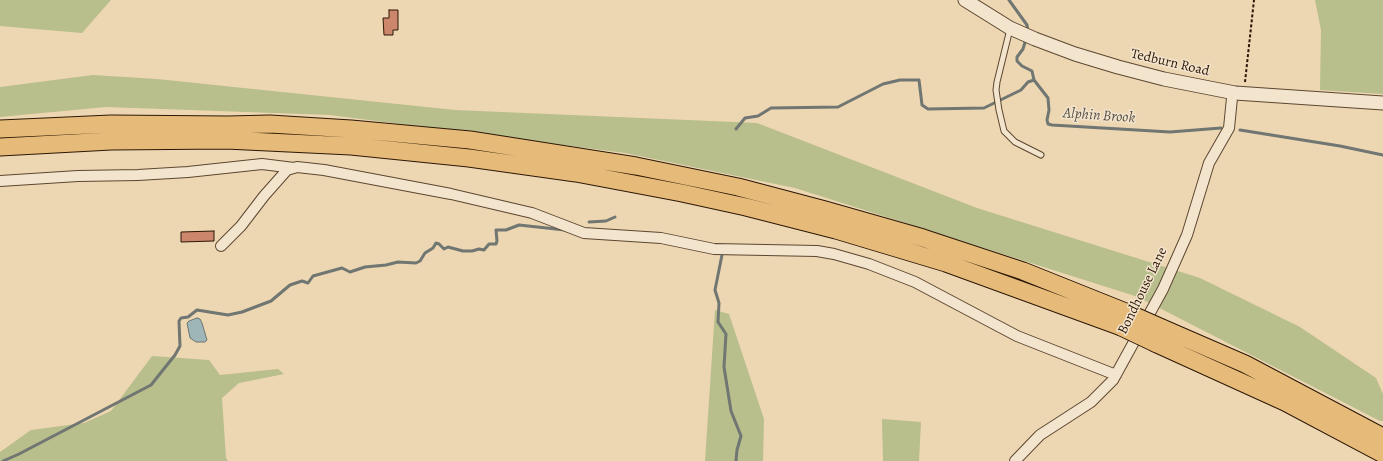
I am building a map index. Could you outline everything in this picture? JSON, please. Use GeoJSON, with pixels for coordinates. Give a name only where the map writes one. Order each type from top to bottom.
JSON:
{"type":"FeatureCollection","features":[{"type":"Feature","properties":{"kind":"highway"},"geometry":{"type":"LineString","coordinates":[[0,129],[111,124],[270,124],[351,129],[470,140],[636,166],[738,187],[923,238],[1024,272],[1123,320],[1159,335],[1245,364],[1383,437]]}},
{"type":"Feature","properties":{"kind":"highway"},"geometry":{"type":"LineString","coordinates":[[0,147],[111,141],[234,140],[350,146],[470,158],[576,173],[739,206],[836,230],[946,263],[1123,320]]}},
{"type":"Feature","properties":{"kind":"highway"},"geometry":{"type":"LineString","coordinates":[[1159,335],[1383,454]]}},
{"type":"Feature","properties":{"kind":"street","name":"Tedburn Road"},"geometry":{"type":"LineString","coordinates":[[965,0],[1015,30],[1035,39],[1075,54],[1118,67],[1201,87],[1235,93],[1383,103]]}},
{"type":"Feature","properties":{"kind":"street","name":"Bondhouse Lane"},"geometry":{"type":"LineString","coordinates":[[1015,461],[1040,435],[1091,402],[1116,375],[1163,288],[1187,235],[1209,163],[1229,128],[1232,98],[1235,93]]}},
{"type":"Feature","properties":{"kind":"street"},"geometry":{"type":"LineString","coordinates":[[0,182],[78,176],[138,175],[262,164],[294,168]]}},
{"type":"Feature","properties":{"kind":"street"},"geometry":{"type":"LineString","coordinates":[[221,246],[241,226],[264,196],[287,170],[297,166],[451,194],[532,213],[584,233],[661,238],[714,249],[817,251],[834,254],[869,264],[915,282],[1017,336],[1116,375]]}},
{"type":"Feature","properties":{"kind":"lane"},"geometry":{"type":"LineString","coordinates":[[1015,30],[997,82],[996,90],[999,110],[1004,131],[1015,142],[1041,155]]}},
{"type":"Feature","properties":{"kind":"path"},"geometry":{"type":"LineString","coordinates":[[1235,93],[1245,83],[1254,0]]}},
{"type":"Feature","properties":{"kind":"green space"},"geometry":{"type":"Polygon","coordinates":[[[0,0],[111,0],[82,33],[0,26],[0,0]]]}},
{"type":"Feature","properties":{"kind":"green space"},"geometry":{"type":"Polygon","coordinates":[[[1315,0],[1383,0],[1383,94],[1320,90],[1321,30],[1315,0]]]}},
{"type":"Feature","properties":{"kind":"green space"},"geometry":{"type":"Polygon","coordinates":[[[93,75],[157,79],[455,110],[757,123],[977,208],[1200,278],[1300,327],[1376,378],[1383,394],[1383,421],[1380,421],[1138,297],[795,188],[625,153],[330,115],[106,107],[0,117],[0,87],[93,75]]]}},
{"type":"Feature","properties":{"kind":"green space"},"geometry":{"type":"Polygon","coordinates":[[[715,310],[729,314],[764,419],[763,461],[705,461],[715,310]]]}},
{"type":"Feature","properties":{"kind":"green space"},"geometry":{"type":"Polygon","coordinates":[[[152,356],[209,360],[220,375],[278,369],[284,374],[239,383],[222,398],[226,458],[228,461],[0,461],[0,452],[31,430],[84,423],[111,411],[152,356]]]}},
{"type":"Feature","properties":{"kind":"green space"},"geometry":{"type":"Polygon","coordinates":[[[882,419],[921,422],[919,461],[883,461],[882,419]]]}},
{"type":"Feature","properties":{"kind":"water"},"geometry":{"type":"Polygon","coordinates":[[[197,318],[200,319],[202,323],[207,340],[205,342],[196,342],[190,338],[187,323],[197,318]]]}},
{"type":"Feature","properties":{"kind":"building"},"geometry":{"type":"Polygon","coordinates":[[[389,10],[398,10],[398,30],[393,30],[393,35],[384,35],[383,18],[389,18],[389,10]]]}},
{"type":"Feature","properties":{"kind":"building"},"geometry":{"type":"Polygon","coordinates":[[[214,231],[214,241],[181,242],[181,232],[214,231]]]}},
{"type":"Feature","properties":{"kind":"waterway","name":"Alphin Brook"},"geometry":{"type":"LineString","coordinates":[[1009,0],[1027,25],[1028,32]]}},
{"type":"Feature","properties":{"kind":"waterway","name":"Alphin Brook"},"geometry":{"type":"LineString","coordinates":[[1026,39],[1023,49],[1017,57],[1017,61],[1022,66],[1032,71],[1034,80],[1048,98],[1048,124],[1170,132],[1221,128]]}},
{"type":"Feature","properties":{"kind":"waterway"},"geometry":{"type":"LineString","coordinates":[[736,129],[745,118],[758,116],[771,108],[838,107],[883,84],[900,80],[919,80],[922,105],[928,109],[984,108],[1021,90],[1028,82],[1034,80]]}},
{"type":"Feature","properties":{"kind":"waterway","name":"Alphin Brook"},"geometry":{"type":"LineString","coordinates":[[1240,130],[1340,146],[1383,155]]}},
{"type":"Feature","properties":{"kind":"waterway"},"geometry":{"type":"LineString","coordinates":[[589,222],[606,221],[615,217]]}},
{"type":"Feature","properties":{"kind":"waterway"},"geometry":{"type":"LineString","coordinates":[[3,461],[151,385],[175,355],[180,346],[179,321],[181,318],[188,317],[197,310],[228,315],[242,312],[271,301],[290,285],[302,281],[308,283],[313,276],[342,268],[350,272],[365,267],[398,262],[416,263],[420,261],[425,253],[433,248],[436,243],[444,249],[448,247],[463,251],[479,249],[484,250],[489,244],[496,244],[496,230],[506,230],[519,225],[565,230]]}},
{"type":"Feature","properties":{"kind":"waterway"},"geometry":{"type":"LineString","coordinates":[[722,255],[715,290],[719,303],[718,322],[726,334],[724,367],[731,411],[741,436],[736,461]]}}]}
